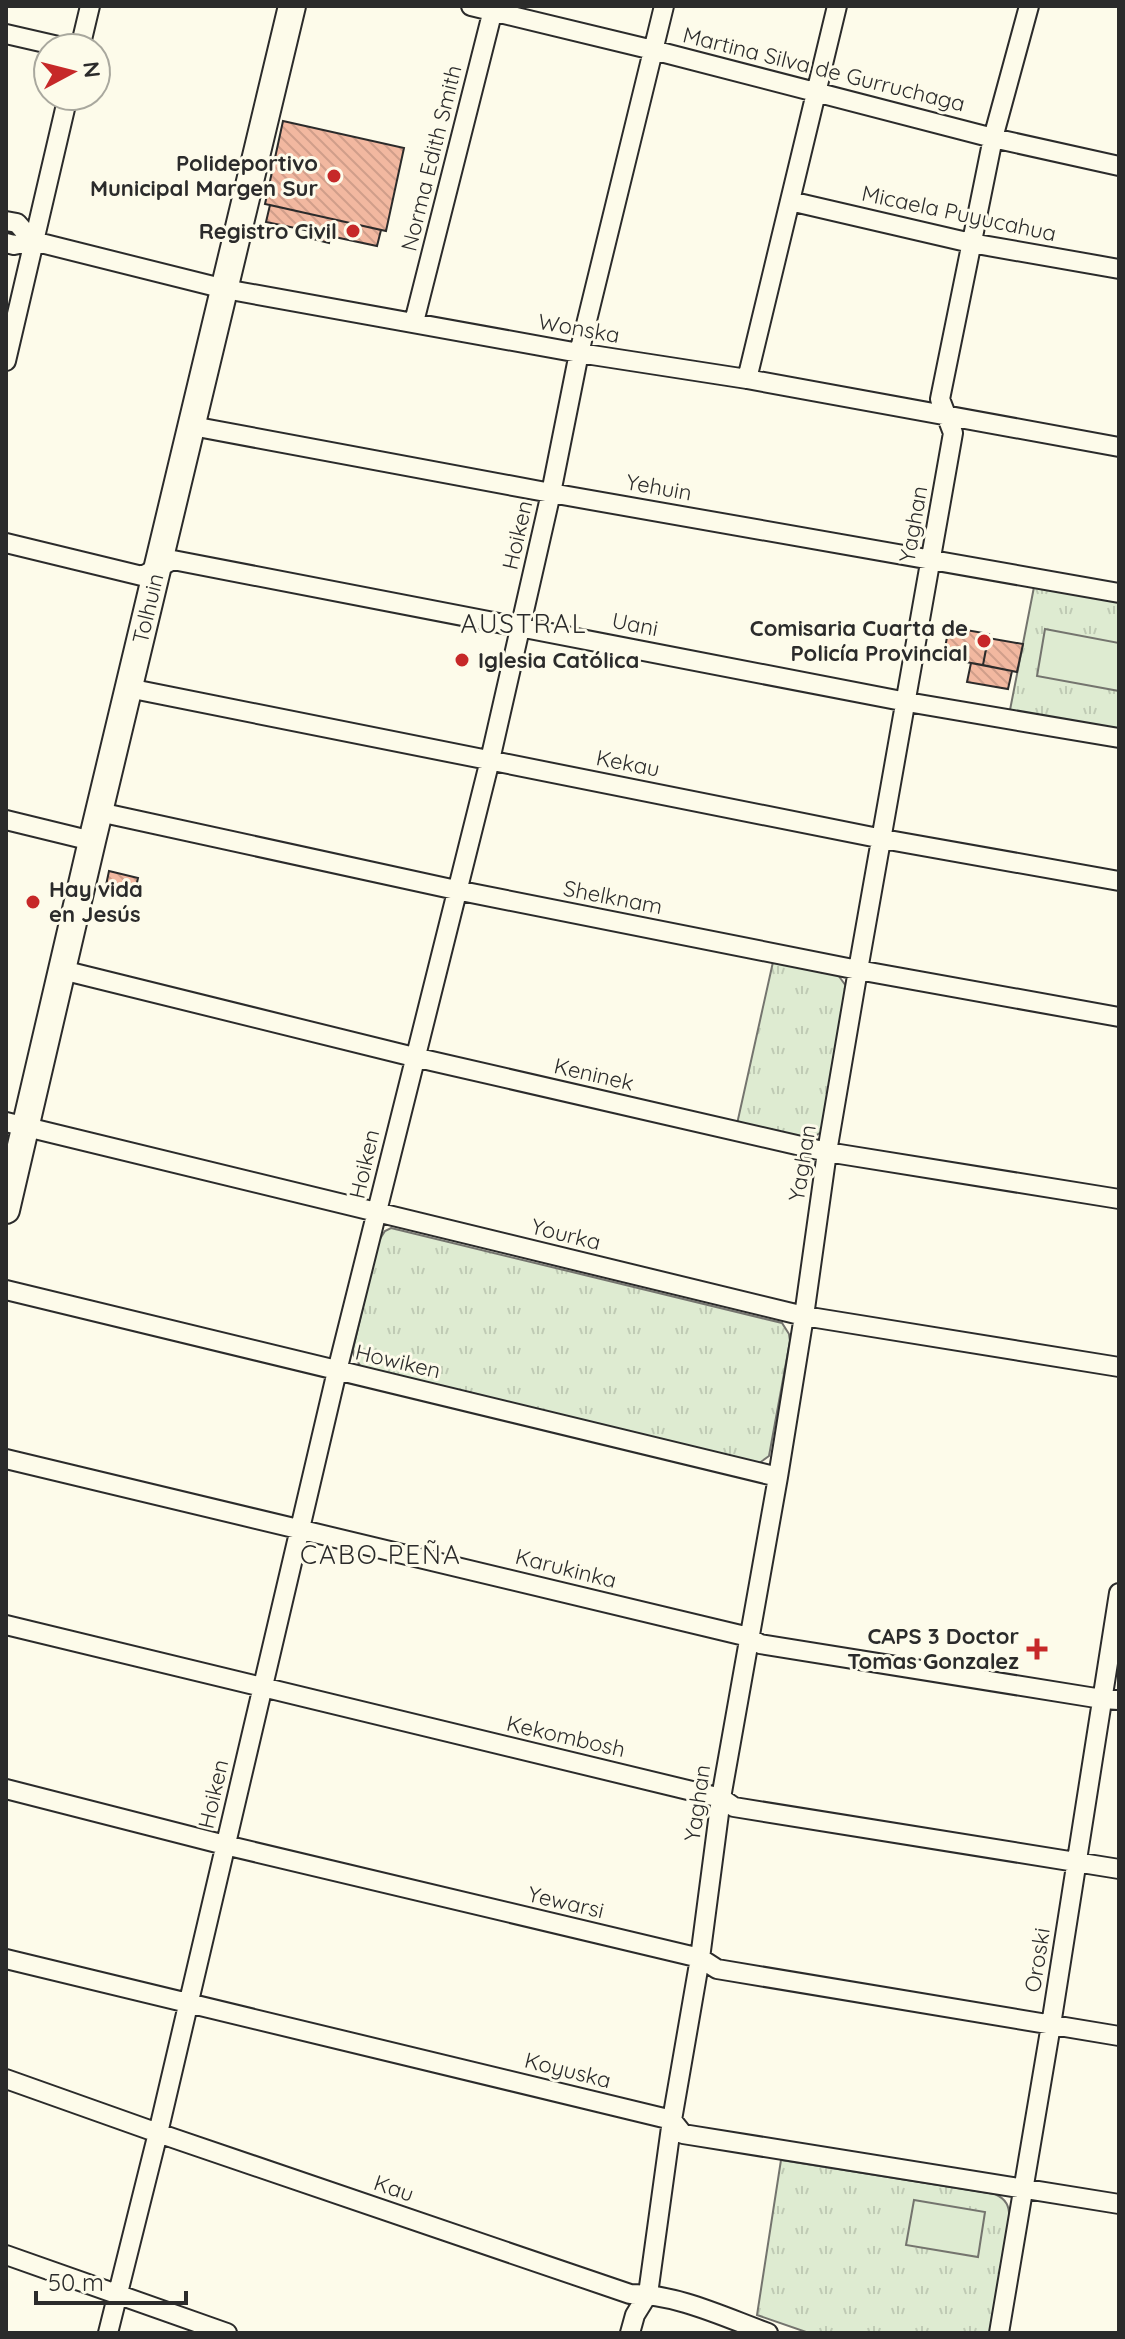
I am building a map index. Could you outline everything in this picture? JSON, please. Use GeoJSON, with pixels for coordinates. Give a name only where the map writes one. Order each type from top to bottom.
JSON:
{"type":"FeatureCollection","features":[{"type":"Feature","properties":{"kind":"street"},"geometry":{"type":"LineString","coordinates":[[84,32],[90,6]]}},
{"type":"Feature","properties":{"kind":"street","name":"Tolhuin"},"geometry":{"type":"LineString","coordinates":[[6,1210],[16,1124],[62,970],[292,6]]}},
{"type":"Feature","properties":{"kind":"street","name":"Martina Silva de Gurruchaga"},"geometry":{"type":"LineString","coordinates":[[471,6],[493,9],[993,138],[1119,166]]}},
{"type":"Feature","properties":{"kind":"street","name":"Hoiken"},"geometry":{"type":"LineString","coordinates":[[108,2333],[337,1371],[490,760],[551,493],[579,353],[664,6]]}},
{"type":"Feature","properties":{"kind":"street"},"geometry":{"type":"LineString","coordinates":[[747,379],[837,6]]}},
{"type":"Feature","properties":{"kind":"street","name":"Yaghan"},"geometry":{"type":"LineString","coordinates":[[630,2333],[635,2315],[648,2294],[672,2120],[700,1958],[721,1798],[778,1477],[827,1152],[953,433],[940,399],[993,138],[1029,6]]}},
{"type":"Feature","properties":{"kind":"street","name":"Norma Edith Smith"},"geometry":{"type":"LineString","coordinates":[[414,322],[493,9]]}},
{"type":"Feature","properties":{"kind":"street"},"geometry":{"type":"LineString","coordinates":[[6,34],[32,40]]}},
{"type":"Feature","properties":{"kind":"street"},"geometry":{"type":"LineString","coordinates":[[6,361],[64,112]]}},
{"type":"Feature","properties":{"kind":"street","name":"Micaela Puyucahua"},"geometry":{"type":"LineString","coordinates":[[790,201],[971,243],[1119,269]]}},
{"type":"Feature","properties":{"kind":"street","name":"Wonska"},"geometry":{"type":"LineString","coordinates":[[6,221],[17,223],[33,241]]}},
{"type":"Feature","properties":{"kind":"street","name":"Wonska"},"geometry":{"type":"LineString","coordinates":[[6,243],[14,245],[33,241],[225,289],[1119,447]]}},
{"type":"Feature","properties":{"kind":"street","name":"Yehuin"},"geometry":{"type":"LineString","coordinates":[[192,426],[1119,593]]}},
{"type":"Feature","properties":{"kind":"street","name":"Uani"},"geometry":{"type":"LineString","coordinates":[[6,543],[142,576],[173,560],[907,702],[1119,738]]}},
{"type":"Feature","properties":{"kind":"street","name":"Kekau"},"geometry":{"type":"LineString","coordinates":[[128,688],[883,839],[1119,881]]}},
{"type":"Feature","properties":{"kind":"street","name":"Shelknam"},"geometry":{"type":"LineString","coordinates":[[99,812],[456,890],[858,970],[1119,1017]]}},
{"type":"Feature","properties":{"kind":"street"},"geometry":{"type":"LineString","coordinates":[[6,820],[92,841]]}},
{"type":"Feature","properties":{"kind":"street","name":"Keninek"},"geometry":{"type":"LineString","coordinates":[[62,970],[414,1057],[827,1152],[1119,1199]]}},
{"type":"Feature","properties":{"kind":"street","name":"Yourka"},"geometry":{"type":"LineString","coordinates":[[16,1124],[804,1316],[1119,1367]]}},
{"type":"Feature","properties":{"kind":"street","name":"Howiken"},"geometry":{"type":"LineString","coordinates":[[6,1290],[778,1477]]}},
{"type":"Feature","properties":{"kind":"street","name":"Karukinka"},"geometry":{"type":"LineString","coordinates":[[6,1459],[749,1637],[760,1644],[1111,1700]]}},
{"type":"Feature","properties":{"kind":"street","name":"Oroski"},"geometry":{"type":"LineString","coordinates":[[999,2333],[1076,1862],[1111,1700],[1119,1593]]}},
{"type":"Feature","properties":{"kind":"street","name":"Kekombosh"},"geometry":{"type":"LineString","coordinates":[[6,1625],[721,1798],[734,1807],[1119,1869]]}},
{"type":"Feature","properties":{"kind":"street","name":"Yewarsi"},"geometry":{"type":"LineString","coordinates":[[6,1789],[225,1845],[700,1958],[717,1969],[1119,2036]]}},
{"type":"Feature","properties":{"kind":"street","name":"Koyuska"},"geometry":{"type":"LineString","coordinates":[[6,1959],[672,2120],[683,2134],[1119,2204]]}},
{"type":"Feature","properties":{"kind":"street","name":"Kau"},"geometry":{"type":"LineString","coordinates":[[6,2079],[630,2294],[666,2297],[768,2333]]}},
{"type":"Feature","properties":{"kind":"street"},"geometry":{"type":"LineString","coordinates":[[6,2255],[227,2333]]}},
{"type":"Feature","properties":{"kind":"green space"},"geometry":{"type":"Polygon","coordinates":[[[1034,587],[1119,602],[1119,729],[1010,710],[1034,587]]]}},
{"type":"Feature","properties":{"kind":"green space"},"geometry":{"type":"Polygon","coordinates":[[[1045,629],[1119,643],[1119,691],[1037,676],[1045,629]]]}},
{"type":"Feature","properties":{"kind":"green space"},"geometry":{"type":"Polygon","coordinates":[[[773,962],[832,973],[838,975],[846,986],[823,1126],[821,1132],[810,1140],[737,1124],[773,962]]]}},
{"type":"Feature","properties":{"kind":"green space"},"geometry":{"type":"Polygon","coordinates":[[[391,1228],[782,1323],[790,1341],[769,1456],[758,1464],[361,1367],[353,1349],[378,1242],[391,1228]]]}},
{"type":"Feature","properties":{"kind":"green space"},"geometry":{"type":"Polygon","coordinates":[[[781,2160],[995,2194],[1002,2198],[1008,2207],[1009,2219],[991,2333],[809,2333],[757,2315],[781,2160]]]}},
{"type":"Feature","properties":{"kind":"green space"},"geometry":{"type":"Polygon","coordinates":[[[914,2200],[985,2212],[978,2257],[906,2245],[914,2200]]]}},
{"type":"Feature","properties":{"kind":"building","name":"Polideportivo Municipal Margen Sur"},"geometry":{"type":"Polygon","coordinates":[[[283,121],[404,148],[386,231],[265,204],[283,121]]]}},
{"type":"Feature","properties":{"kind":"building"},"geometry":{"type":"Polygon","coordinates":[[[270,205],[381,230],[377,246],[330,236],[329,243],[309,238],[310,231],[266,222],[270,205]]]}},
{"type":"Feature","properties":{"kind":"building"},"geometry":{"type":"Polygon","coordinates":[[[949,627],[989,634],[983,665],[943,658],[949,627]]]}},
{"type":"Feature","properties":{"kind":"building"},"geometry":{"type":"Polygon","coordinates":[[[988,638],[1023,644],[1017,672],[983,665],[988,638]]]}},
{"type":"Feature","properties":{"kind":"building"},"geometry":{"type":"Polygon","coordinates":[[[971,663],[1012,671],[1008,689],[967,682],[971,663]]]}},
{"type":"Feature","properties":{"kind":"building"},"geometry":{"type":"Polygon","coordinates":[[[109,871],[138,878],[134,896],[105,890],[109,871]]]}},
{"type":"Feature","properties":{"kind":"place","name":"Polideportivo Municipal Margen Sur"},"geometry":{"type":"Point","coordinates":[334,176]}},
{"type":"Feature","properties":{"kind":"place","name":"Registro Civil"},"geometry":{"type":"Point","coordinates":[353,231]}},
{"type":"Feature","properties":{"kind":"place","name":"Comisaria Cuarta de Policía Provincial"},"geometry":{"type":"Point","coordinates":[984,641]}},
{"type":"Feature","properties":{"kind":"place","name":"Iglesia Católica"},"geometry":{"type":"Point","coordinates":[462,660]}},
{"type":"Feature","properties":{"kind":"place","name":"Hay vida en Jesús"},"geometry":{"type":"Point","coordinates":[33,902]}},
{"type":"Feature","properties":{"kind":"place","name":"CAPS 3 Doctor Tomas Gonzalez"},"geometry":{"type":"Point","coordinates":[1037,1649]}},
{"type":"Feature","properties":{"kind":"district","name":"AUSTRAL"},"geometry":{"type":"Point","coordinates":[524,623]}},
{"type":"Feature","properties":{"kind":"district","name":"CABO PEÑA"},"geometry":{"type":"Point","coordinates":[381,1554]}}]}
